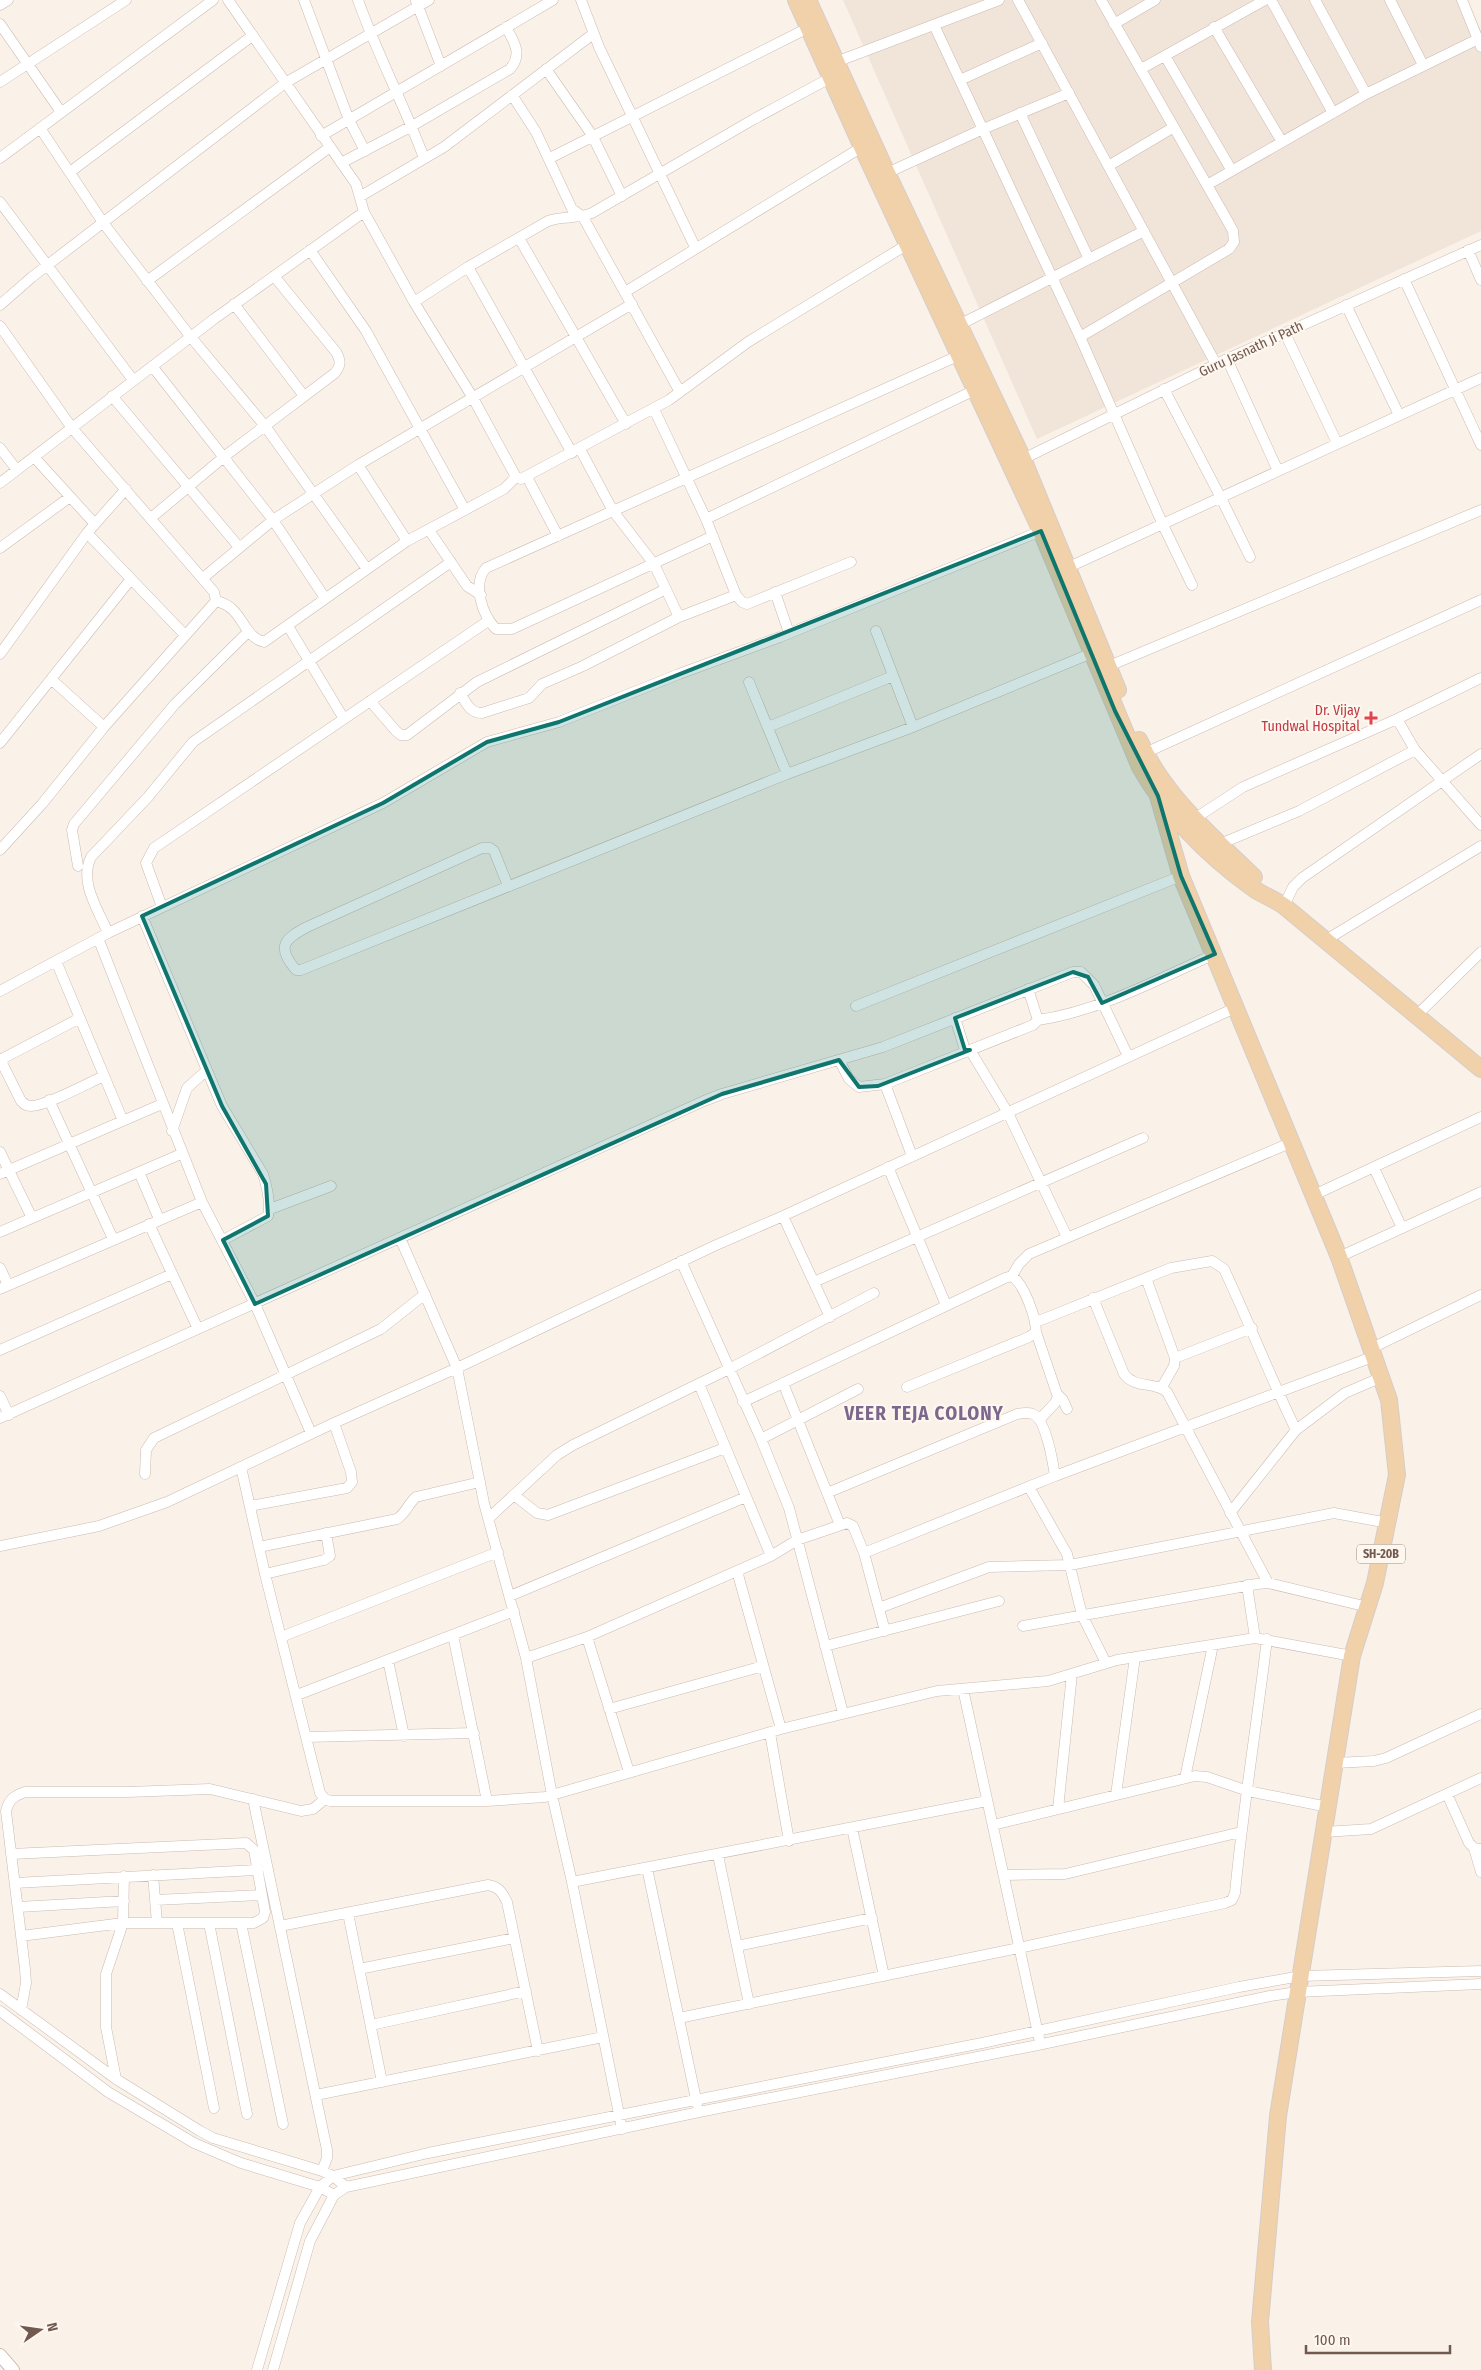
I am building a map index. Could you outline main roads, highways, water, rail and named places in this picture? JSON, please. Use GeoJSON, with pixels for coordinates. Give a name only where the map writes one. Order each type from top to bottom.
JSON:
{"type":"FeatureCollection","features":[{"type":"Feature","properties":{"kind":"main road"},"geometry":{"type":"LineString","coordinates":[[796,0],[830,78],[977,389],[1041,531],[1140,767],[1172,816],[1220,862],[1255,890],[1279,903]]}},
{"type":"Feature","properties":{"kind":"main road"},"geometry":{"type":"LineString","coordinates":[[808,0],[887,173],[1024,459],[1145,753],[1157,774],[1194,819],[1279,903],[1481,1068]]}},
{"type":"Feature","properties":{"kind":"main road","name":"SH-20B"},"geometry":{"type":"LineString","coordinates":[[1157,774],[1158,796],[1181,876],[1215,954],[1290,1143],[1339,1257],[1382,1377],[1392,1414],[1397,1475],[1388,1523],[1368,1607],[1352,1656],[1278,2116],[1260,2322],[1263,2370]]}},
{"type":"Feature","properties":{"kind":"place","name":"Dr. Vijay Tundwal Hospital"},"geometry":{"type":"Point","coordinates":[1371,718]}},
{"type":"Feature","properties":{"kind":"district","name":"VEER TEJA COLONY"},"geometry":{"type":"Point","coordinates":[924,1413]}}]}
